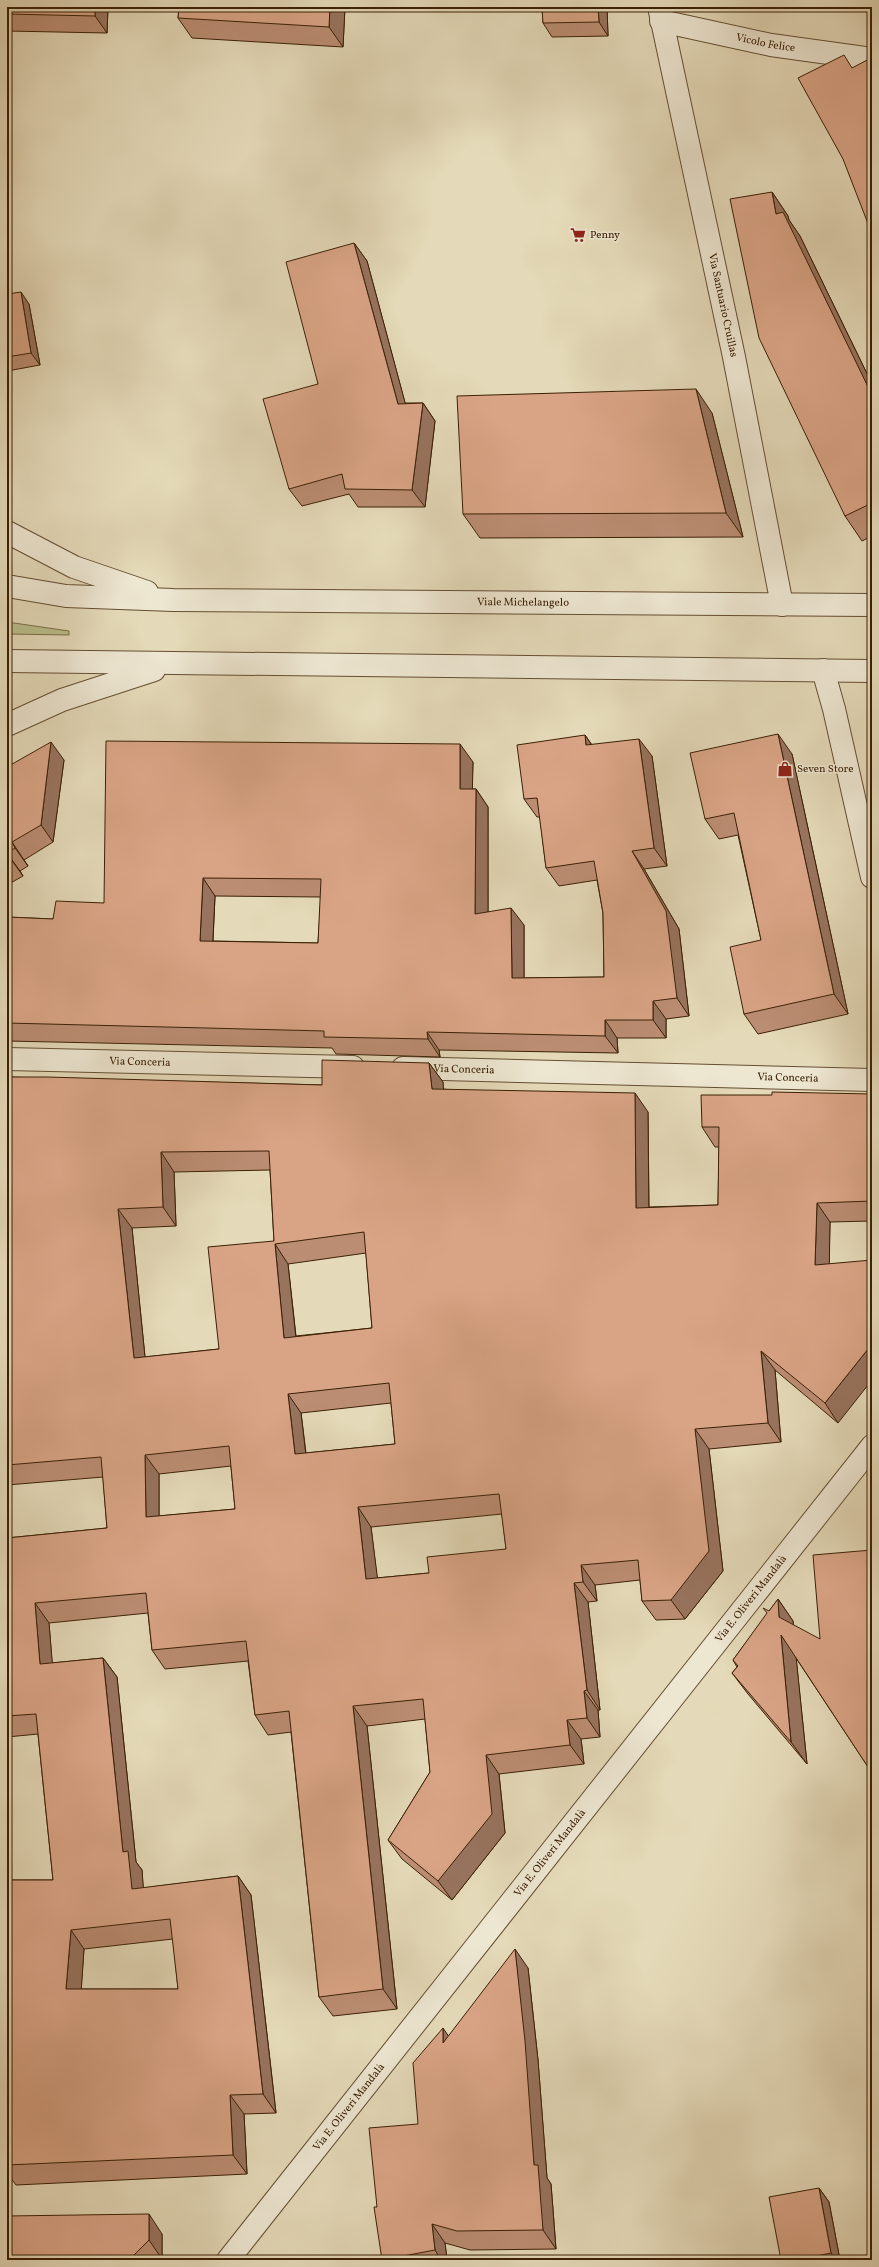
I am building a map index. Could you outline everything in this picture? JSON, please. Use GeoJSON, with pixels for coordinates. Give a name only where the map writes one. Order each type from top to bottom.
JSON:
{"type":"FeatureCollection","features":[{"type":"Feature","properties":{"kind":"street","name":"Vicolo Felice"},"geometry":{"type":"LineString","coordinates":[[660,14],[771,45],[872,59]]}},
{"type":"Feature","properties":{"kind":"street","name":"Via Santuario Cruillas"},"geometry":{"type":"LineString","coordinates":[[660,14],[734,357],[782,605]]}},
{"type":"Feature","properties":{"kind":"street"},"geometry":{"type":"LineString","coordinates":[[7,532],[74,567],[173,600]]}},
{"type":"Feature","properties":{"kind":"street","name":"Viale Michelangelo"},"geometry":{"type":"LineString","coordinates":[[7,586],[66,596],[173,600],[872,605]]}},
{"type":"Feature","properties":{"kind":"street"},"geometry":{"type":"LineString","coordinates":[[7,661],[872,671]]}},
{"type":"Feature","properties":{"kind":"street"},"geometry":{"type":"LineString","coordinates":[[7,725],[62,700],[106,684],[173,664]]}},
{"type":"Feature","properties":{"kind":"street"},"geometry":{"type":"LineString","coordinates":[[823,670],[834,709],[872,877]]}},
{"type":"Feature","properties":{"kind":"street","name":"Via Conceria"},"geometry":{"type":"LineString","coordinates":[[7,1059],[872,1080]]}},
{"type":"Feature","properties":{"kind":"street","name":"Via E. Oliveri Mandalà"},"geometry":{"type":"LineString","coordinates":[[228,2260],[872,1446]]}},
{"type":"Feature","properties":{"kind":"green space"},"geometry":{"type":"Polygon","coordinates":[[[7,622],[69,631],[69,635],[7,634],[7,622]]]}},
{"type":"Feature","properties":{"kind":"building"},"geometry":{"type":"Polygon","coordinates":[[[7,7],[95,7],[95,16],[7,14],[7,7]]]}},
{"type":"Feature","properties":{"kind":"building"},"geometry":{"type":"Polygon","coordinates":[[[179,7],[330,7],[329,27],[178,18],[179,7]]]}},
{"type":"Feature","properties":{"kind":"building"},"geometry":{"type":"Polygon","coordinates":[[[542,7],[598,7],[599,22],[543,23],[542,7]]]}},
{"type":"Feature","properties":{"kind":"building"},"geometry":{"type":"Polygon","coordinates":[[[844,55],[852,68],[871,58],[872,60],[872,234],[843,159],[798,78],[844,55]]]}},
{"type":"Feature","properties":{"kind":"building"},"geometry":{"type":"Polygon","coordinates":[[[772,192],[776,214],[783,212],[872,395],[872,503],[845,516],[759,338],[730,199],[772,192]]]}},
{"type":"Feature","properties":{"kind":"building"},"geometry":{"type":"Polygon","coordinates":[[[354,243],[398,404],[423,403],[412,490],[345,489],[342,474],[289,489],[263,399],[318,384],[286,262],[354,243]]]}},
{"type":"Feature","properties":{"kind":"building"},"geometry":{"type":"Polygon","coordinates":[[[21,292],[31,353],[7,357],[7,294],[21,292]]]}},
{"type":"Feature","properties":{"kind":"building"},"geometry":{"type":"Polygon","coordinates":[[[696,389],[726,513],[463,514],[457,396],[696,389]]]}},
{"type":"Feature","properties":{"kind":"building"},"geometry":{"type":"Polygon","coordinates":[[[778,734],[834,994],[744,1014],[730,947],[761,940],[734,813],[705,819],[690,753],[778,734]]]}},
{"type":"Feature","properties":{"kind":"building"},"geometry":{"type":"Polygon","coordinates":[[[585,735],[586,745],[639,739],[654,848],[632,851],[666,911],[677,998],[653,1001],[653,1020],[605,1020],[605,1036],[427,1032],[428,1039],[324,1037],[324,1031],[7,1023],[7,917],[53,919],[56,901],[104,903],[106,741],[460,744],[460,789],[476,789],[475,914],[511,908],[512,978],[604,977],[603,913],[594,861],[546,868],[537,798],[524,799],[517,745],[585,735]],[[203,878],[200,941],[318,943],[321,879],[203,878]]]}},
{"type":"Feature","properties":{"kind":"building"},"geometry":{"type":"Polygon","coordinates":[[[51,742],[41,825],[12,842],[15,848],[7,853],[7,767],[51,742]]]}},
{"type":"Feature","properties":{"kind":"building"},"geometry":{"type":"Polygon","coordinates":[[[7,853],[10,858],[7,860],[7,853]]]}},
{"type":"Feature","properties":{"kind":"building"},"geometry":{"type":"Polygon","coordinates":[[[322,1060],[429,1063],[432,1089],[635,1093],[636,1208],[718,1205],[719,1127],[702,1127],[701,1095],[772,1095],[772,1092],[872,1094],[872,1201],[817,1203],[815,1265],[872,1260],[872,1344],[825,1403],[761,1351],[768,1423],[695,1429],[709,1551],[671,1600],[642,1601],[638,1560],[581,1565],[583,1582],[574,1583],[587,1690],[584,1691],[587,1718],[567,1720],[570,1745],[486,1755],[492,1814],[438,1881],[388,1840],[430,1772],[423,1699],[353,1706],[383,1989],[319,1997],[289,1711],[255,1715],[246,1641],[152,1650],[146,1593],[35,1603],[40,1664],[103,1658],[123,1852],[128,1851],[132,1889],[238,1876],[263,2094],[230,2095],[233,2155],[7,2165],[7,1880],[53,1880],[36,1714],[7,1716],[7,1538],[107,1528],[101,1457],[7,1465],[7,1077],[322,1085],[322,1060]],[[269,1151],[161,1152],[163,1207],[118,1209],[134,1358],[219,1349],[208,1247],[274,1241],[269,1151]],[[364,1232],[275,1244],[284,1338],[372,1328],[364,1232]],[[389,1383],[288,1394],[295,1454],[395,1444],[389,1383]],[[229,1446],[145,1455],[146,1517],[235,1509],[229,1446]],[[499,1494],[358,1507],[366,1579],[429,1573],[427,1557],[506,1549],[499,1494]],[[170,1919],[71,1930],[66,1989],[178,1989],[170,1919]]]}},
{"type":"Feature","properties":{"kind":"building"},"geometry":{"type":"Polygon","coordinates":[[[872,1550],[872,1773],[781,1635],[791,1742],[732,1673],[738,1666],[733,1660],[767,1613],[763,1608],[769,1611],[778,1599],[779,1617],[820,1639],[813,1555],[872,1550]]]}},
{"type":"Feature","properties":{"kind":"building"},"geometry":{"type":"Polygon","coordinates":[[[515,1949],[525,2041],[534,2165],[538,2165],[543,2230],[457,2231],[432,2224],[435,2250],[382,2260],[374,2207],[377,2207],[369,2128],[418,2124],[413,2063],[443,2028],[443,2043],[515,1949]]]}},
{"type":"Feature","properties":{"kind":"building"},"geometry":{"type":"Polygon","coordinates":[[[819,2188],[831,2253],[797,2260],[781,2260],[769,2197],[819,2188]]]}},
{"type":"Feature","properties":{"kind":"building"},"geometry":{"type":"Polygon","coordinates":[[[149,2214],[149,2240],[129,2260],[7,2260],[7,2216],[149,2214]]]}},
{"type":"Feature","properties":{"kind":"place","name":"Penny"},"geometry":{"type":"Point","coordinates":[578,235]}},
{"type":"Feature","properties":{"kind":"place","name":"Seven Store"},"geometry":{"type":"Point","coordinates":[785,769]}}]}
